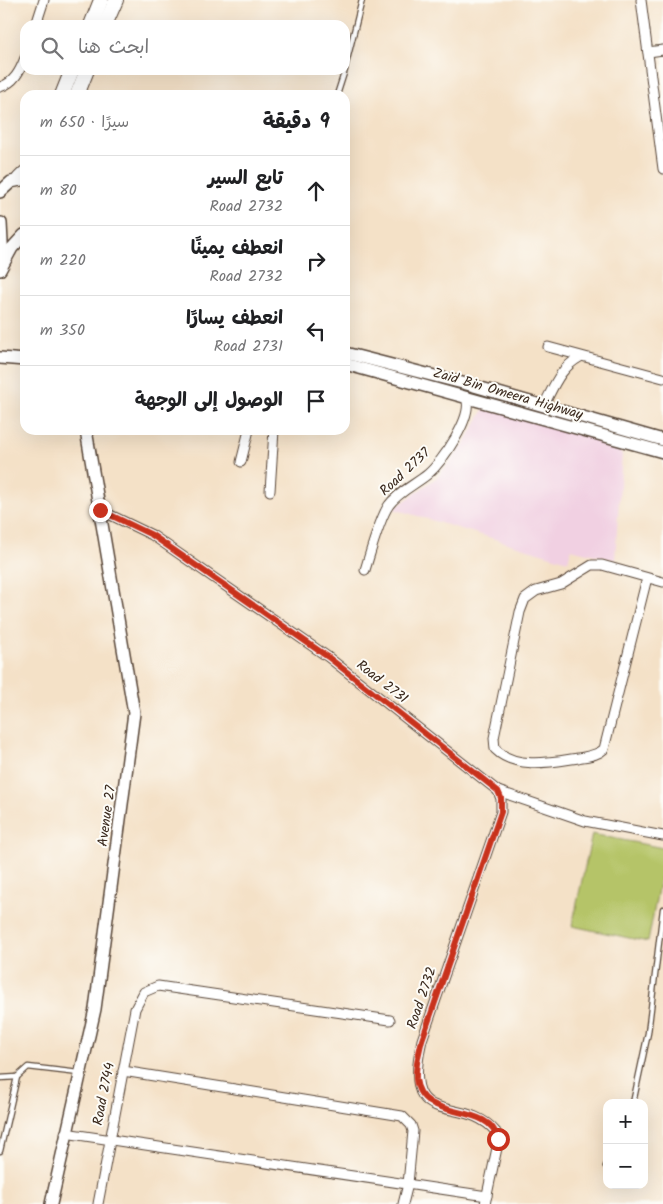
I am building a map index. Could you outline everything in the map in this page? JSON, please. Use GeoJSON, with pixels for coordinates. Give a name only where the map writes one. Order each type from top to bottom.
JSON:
{"type":"FeatureCollection","features":[{"type":"Feature","properties":{"kind":"main road"},"geometry":{"type":"LineString","coordinates":[[93,20],[101,0]]}},
{"type":"Feature","properties":{"kind":"main road"},"geometry":{"type":"LineString","coordinates":[[108,20],[116,0]]}},
{"type":"Feature","properties":{"kind":"main road"},"geometry":{"type":"LineString","coordinates":[[64,90],[70,75]]}},
{"type":"Feature","properties":{"kind":"main road"},"geometry":{"type":"LineString","coordinates":[[79,90],[85,75]]}},
{"type":"Feature","properties":{"kind":"street"},"geometry":{"type":"LineString","coordinates":[[38,20],[44,0]]}},
{"type":"Feature","properties":{"kind":"street"},"geometry":{"type":"LineString","coordinates":[[641,0],[648,52],[660,111],[663,168]]}},
{"type":"Feature","properties":{"kind":"street"},"geometry":{"type":"LineString","coordinates":[[648,52],[663,50]]}},
{"type":"Feature","properties":{"kind":"street"},"geometry":{"type":"LineString","coordinates":[[0,87],[9,85],[20,66]]}},
{"type":"Feature","properties":{"kind":"street"},"geometry":{"type":"LineString","coordinates":[[0,223],[20,234]]}},
{"type":"Feature","properties":{"kind":"street"},"geometry":{"type":"LineString","coordinates":[[0,223],[1,267]]}},
{"type":"Feature","properties":{"kind":"street"},"geometry":{"type":"LineString","coordinates":[[1,267],[20,241]]}},
{"type":"Feature","properties":{"kind":"street"},"geometry":{"type":"LineString","coordinates":[[548,347],[663,378]]}},
{"type":"Feature","properties":{"kind":"street","name":"Zaid Bin Omeera Highway"},"geometry":{"type":"LineString","coordinates":[[350,354],[544,405],[663,440]]}},
{"type":"Feature","properties":{"kind":"street"},"geometry":{"type":"LineString","coordinates":[[544,405],[560,374],[568,364],[580,357]]}},
{"type":"Feature","properties":{"kind":"street"},"geometry":{"type":"LineString","coordinates":[[0,358],[20,360]]}},
{"type":"Feature","properties":{"kind":"street","name":"Zaid Bin Omeera Highway"},"geometry":{"type":"LineString","coordinates":[[350,365],[663,452]]}},
{"type":"Feature","properties":{"kind":"street"},"geometry":{"type":"LineString","coordinates":[[472,399],[478,391],[474,386]]}},
{"type":"Feature","properties":{"kind":"street","name":"Road 2737"},"geometry":{"type":"LineString","coordinates":[[366,570],[389,505],[430,472],[446,452],[472,399]]}},
{"type":"Feature","properties":{"kind":"street"},"geometry":{"type":"LineString","coordinates":[[571,427],[582,421],[607,427],[614,426]]}},
{"type":"Feature","properties":{"kind":"street","name":"Avenue 27"},"geometry":{"type":"LineString","coordinates":[[51,1204],[65,1133],[95,1008],[134,713],[87,435]]}},
{"type":"Feature","properties":{"kind":"street"},"geometry":{"type":"LineString","coordinates":[[241,462],[248,435]]}},
{"type":"Feature","properties":{"kind":"street"},"geometry":{"type":"LineString","coordinates":[[270,491],[274,435]]}},
{"type":"Feature","properties":{"kind":"street","name":"Road 2731"},"geometry":{"type":"LineString","coordinates":[[100,510],[152,535],[328,657],[498,791],[585,821],[663,836]]}},
{"type":"Feature","properties":{"kind":"street"},"geometry":{"type":"LineString","coordinates":[[647,578],[604,749],[598,754],[555,762],[533,763],[511,758],[498,752],[495,749],[494,738],[520,612],[525,600],[536,592],[561,584],[592,565],[602,565],[663,582]]}},
{"type":"Feature","properties":{"kind":"street","name":"Road 2732"},"geometry":{"type":"LineString","coordinates":[[486,1200],[497,1148],[496,1132],[484,1119],[445,1110],[432,1104],[419,1089],[416,1064],[422,1040],[501,812],[501,798],[498,791]]}},
{"type":"Feature","properties":{"kind":"street","name":"Road 2744"},"geometry":{"type":"LineString","coordinates":[[98,1204],[135,1009],[144,992],[158,986],[390,1020]]}},
{"type":"Feature","properties":{"kind":"street"},"geometry":{"type":"LineString","coordinates":[[123,1071],[402,1116],[411,1125],[413,1131],[408,1184],[403,1204]]}},
{"type":"Feature","properties":{"kind":"street"},"geometry":{"type":"LineString","coordinates":[[65,1133],[408,1184],[486,1200]]}},
{"type":"Feature","properties":{"kind":"lane"},"geometry":{"type":"LineString","coordinates":[[350,49],[362,0]]}},
{"type":"Feature","properties":{"kind":"lane"},"geometry":{"type":"LineString","coordinates":[[339,90],[343,75]]}},
{"type":"Feature","properties":{"kind":"lane"},"geometry":{"type":"LineString","coordinates":[[635,1099],[648,1033],[663,908]]}},
{"type":"Feature","properties":{"kind":"lane"},"geometry":{"type":"LineString","coordinates":[[0,1151],[17,1077],[28,1067],[79,1074]]}},
{"type":"Feature","properties":{"kind":"lane"},"geometry":{"type":"LineString","coordinates":[[0,1078],[17,1077]]}},
{"type":"Feature","properties":{"kind":"shaded area"},"geometry":{"type":"Polygon","coordinates":[[[491,403],[616,441],[622,455],[615,560],[571,549],[568,561],[394,509],[437,477],[463,446],[484,409],[491,403]]]}},
{"type":"Feature","properties":{"kind":"green space"},"geometry":{"type":"Polygon","coordinates":[[[592,834],[663,848],[663,863],[648,942],[572,926],[592,834]]]}},
{"type":"Feature","properties":{"kind":"route"},"geometry":{"type":"LineString","coordinates":[[100,510],[152,535],[328,657],[498,791],[501,798],[501,812],[422,1040],[416,1064],[416,1079],[419,1089],[432,1104],[445,1110],[484,1119],[496,1132],[498,1139]]}}]}
